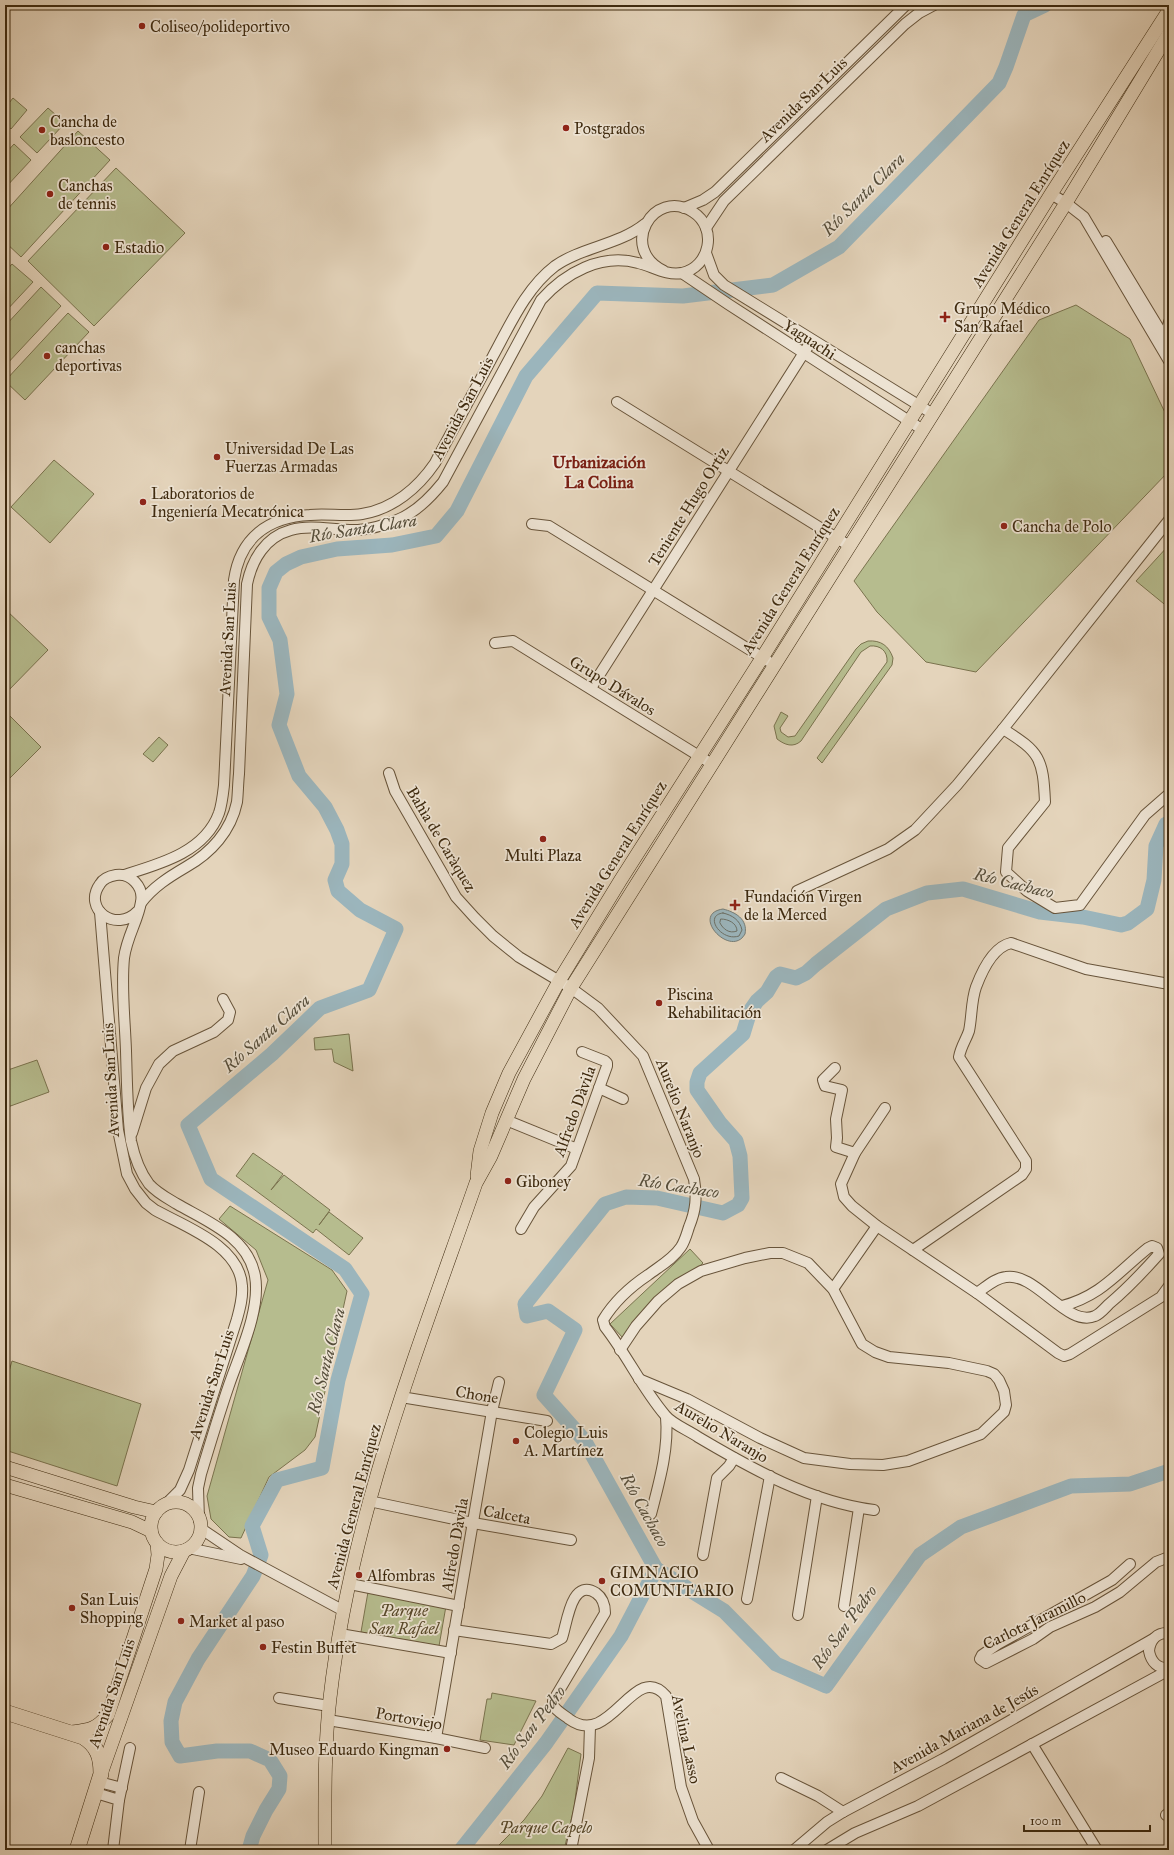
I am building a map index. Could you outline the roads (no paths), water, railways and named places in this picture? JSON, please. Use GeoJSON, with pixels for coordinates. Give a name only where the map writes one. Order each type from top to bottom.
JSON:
{"type":"FeatureCollection","features":[{"type":"Feature","properties":{"kind":"highway"},"geometry":{"type":"LineString","coordinates":[[5,1712],[72,1732],[92,1742],[98,1751],[101,1762],[99,1783]]}},
{"type":"Feature","properties":{"kind":"highway","name":"Avenida San Luis"},"geometry":{"type":"LineString","coordinates":[[77,1850],[99,1783]]}},
{"type":"Feature","properties":{"kind":"main road","name":"Avenida General Enríquez"},"geometry":{"type":"LineString","coordinates":[[325,1850],[324,1764],[329,1706],[344,1611],[369,1501],[401,1397],[476,1184],[491,1156],[524,1079],[559,1008],[571,988],[774,666],[848,545],[923,430],[1067,200],[1163,40],[1169,10]]}},
{"type":"Feature","properties":{"kind":"main road","name":"Avenida General Enríquez"},"geometry":{"type":"LineString","coordinates":[[476,1184],[480,1151],[492,1113],[509,1074],[559,981],[620,881],[762,658],[1053,192],[1163,40]]}},
{"type":"Feature","properties":{"kind":"main road"},"geometry":{"type":"LineString","coordinates":[[620,881],[633,888]]}},
{"type":"Feature","properties":{"kind":"main road"},"geometry":{"type":"LineString","coordinates":[[547,1002],[559,1008]]}},
{"type":"Feature","properties":{"kind":"main road"},"geometry":{"type":"LineString","coordinates":[[5,1467],[134,1507],[160,1508],[178,1502],[185,1504],[191,1508],[200,1524],[197,1539],[186,1549],[174,1552],[164,1549],[154,1537],[132,1522],[5,1485]]}},
{"type":"Feature","properties":{"kind":"main road"},"geometry":{"type":"LineString","coordinates":[[64,1502],[69,1488]]}},
{"type":"Feature","properties":{"kind":"main road"},"geometry":{"type":"LineString","coordinates":[[154,1537],[152,1521],[160,1508]]}},
{"type":"Feature","properties":{"kind":"main road","name":"Avenida San Luis"},"geometry":{"type":"LineString","coordinates":[[72,1732],[90,1730],[100,1725],[108,1715],[156,1569],[158,1555],[154,1537]]}},
{"type":"Feature","properties":{"kind":"main road","name":"Avenida San Luis"},"geometry":{"type":"LineString","coordinates":[[99,1783],[171,1576],[186,1549]]}},
{"type":"Feature","properties":{"kind":"street","name":"Avenida San Luis"},"geometry":{"type":"LineString","coordinates":[[684,208],[703,200],[715,192],[906,5]]}},
{"type":"Feature","properties":{"kind":"street","name":"Avenida San Luis"},"geometry":{"type":"LineString","coordinates":[[706,228],[724,201],[905,24],[919,13],[934,5]]}},
{"type":"Feature","properties":{"kind":"street"},"geometry":{"type":"LineString","coordinates":[[1053,192],[1067,200],[1084,217],[1165,344],[1169,361]]}},
{"type":"Feature","properties":{"kind":"street"},"geometry":{"type":"LineString","coordinates":[[675,207],[684,208],[697,216],[706,228],[708,239],[706,253],[696,266],[682,273],[673,273],[656,268],[646,256],[641,240],[645,224],[651,216],[662,209],[675,207]]}},
{"type":"Feature","properties":{"kind":"street","name":"Avenida San Luis"},"geometry":{"type":"LineString","coordinates":[[124,875],[161,864],[194,847],[208,832],[219,813],[224,785],[234,580],[239,559],[251,540],[260,530],[280,520],[310,514],[362,514],[389,505],[409,493],[425,478],[435,463],[524,301],[544,276],[555,266],[569,258],[626,236],[645,224]]}},
{"type":"Feature","properties":{"kind":"street","name":"Yaguachi"},"geometry":{"type":"LineString","coordinates":[[706,253],[714,275],[724,284],[750,302],[933,414]]}},
{"type":"Feature","properties":{"kind":"street","name":"Avenida San Luis"},"geometry":{"type":"LineString","coordinates":[[200,1524],[198,1488],[201,1474],[253,1313],[256,1285],[252,1264],[233,1238],[159,1194],[143,1174],[131,1137],[123,982],[128,938],[140,907],[153,889],[210,850],[227,828],[237,802],[247,584],[250,569],[263,548],[272,540],[291,530],[359,530],[397,520],[428,499],[443,482],[541,300],[551,288],[563,279],[577,270],[592,264],[614,260],[637,262],[664,271]]}},
{"type":"Feature","properties":{"kind":"street","name":"Yaguachi"},"geometry":{"type":"LineString","coordinates":[[682,273],[923,430]]}},
{"type":"Feature","properties":{"kind":"street"},"geometry":{"type":"LineString","coordinates":[[1165,344],[1169,322]]}},
{"type":"Feature","properties":{"kind":"street","name":"Teniente Hugo Ortiz"},"geometry":{"type":"LineString","coordinates":[[591,688],[812,340]]}},
{"type":"Feature","properties":{"kind":"street"},"geometry":{"type":"LineString","coordinates":[[618,402],[848,545]]}},
{"type":"Feature","properties":{"kind":"street"},"geometry":{"type":"LineString","coordinates":[[797,891],[888,850],[915,830],[957,784],[1003,729],[1169,520]]}},
{"type":"Feature","properties":{"kind":"street"},"geometry":{"type":"LineString","coordinates":[[532,524],[549,526],[653,589],[774,666]]}},
{"type":"Feature","properties":{"kind":"street","name":"Grupo Dávalos"},"geometry":{"type":"LineString","coordinates":[[495,643],[513,641],[591,688],[698,757],[712,764]]}},
{"type":"Feature","properties":{"kind":"street"},"geometry":{"type":"LineString","coordinates":[[1003,729],[1033,750],[1041,765],[1045,802],[1008,848],[1006,872],[1027,891],[1055,908],[1080,905],[1145,815],[1169,794]]}},
{"type":"Feature","properties":{"kind":"street","name":"Bahìa de Caràquez"},"geometry":{"type":"LineString","coordinates":[[390,773],[395,791],[456,897],[493,936],[518,957],[571,988]]}},
{"type":"Feature","properties":{"kind":"street"},"geometry":{"type":"LineString","coordinates":[[124,875],[136,883],[140,889],[140,907],[127,920],[120,921],[106,917],[100,912],[95,899],[99,885],[110,876],[124,875]]}},
{"type":"Feature","properties":{"kind":"street","name":"Avenida San Luis"},"geometry":{"type":"LineString","coordinates":[[100,912],[118,1130],[127,1174],[135,1189],[146,1203],[155,1210],[224,1249],[236,1263],[241,1278],[242,1300],[184,1483],[180,1490],[160,1508]]}},
{"type":"Feature","properties":{"kind":"street"},"geometry":{"type":"LineString","coordinates":[[913,1250],[1022,1175],[1026,1169],[1026,1161],[959,1057],[961,1046],[968,1033],[975,988],[990,959],[1004,944],[1011,943],[1086,969],[1169,984]]}},
{"type":"Feature","properties":{"kind":"street","name":"Aurelio Naranjo"},"geometry":{"type":"LineString","coordinates":[[571,988],[598,1008],[643,1056],[694,1179],[696,1194],[695,1213],[681,1247],[660,1267],[648,1274],[613,1305],[603,1320],[605,1327],[638,1378],[666,1417],[734,1458],[770,1476],[817,1496],[859,1508],[874,1510]]}},
{"type":"Feature","properties":{"kind":"street"},"geometry":{"type":"LineString","coordinates":[[131,1137],[146,1088],[159,1064],[173,1051],[214,1032],[228,1020],[230,1012],[223,998]]}},
{"type":"Feature","properties":{"kind":"street","name":"Alfredo Dàvila"},"geometry":{"type":"LineString","coordinates":[[521,1229],[534,1207],[571,1166],[599,1088],[607,1063],[582,1052]]}},
{"type":"Feature","properties":{"kind":"street"},"geometry":{"type":"LineString","coordinates":[[835,1068],[823,1080],[825,1086],[842,1090],[836,1119],[836,1147],[855,1153]]}},
{"type":"Feature","properties":{"kind":"street"},"geometry":{"type":"LineString","coordinates":[[599,1088],[623,1099]]}},
{"type":"Feature","properties":{"kind":"street"},"geometry":{"type":"LineString","coordinates":[[884,1108],[855,1153],[841,1184],[844,1197],[852,1206],[877,1226],[977,1293],[1058,1354],[1064,1356],[1070,1354],[1161,1297],[1169,1286]]}},
{"type":"Feature","properties":{"kind":"street"},"geometry":{"type":"LineString","coordinates":[[506,1120],[577,1149]]}},
{"type":"Feature","properties":{"kind":"street"},"geometry":{"type":"LineString","coordinates":[[832,1289],[877,1226]]}},
{"type":"Feature","properties":{"kind":"street"},"geometry":{"type":"LineString","coordinates":[[977,1293],[999,1279],[1013,1277],[1023,1280],[1078,1317],[1087,1318],[1096,1316],[1135,1281],[1159,1254],[1157,1248],[1152,1246],[1148,1248],[1104,1287],[1079,1302],[1062,1306]]}},
{"type":"Feature","properties":{"kind":"street"},"geometry":{"type":"LineString","coordinates":[[620,1350],[636,1326],[658,1301],[678,1284],[701,1271],[744,1258],[770,1253],[783,1253],[808,1263],[832,1289],[862,1344],[875,1352],[889,1357],[949,1363],[987,1371],[994,1374],[999,1380],[1004,1391],[1006,1405],[1004,1412],[981,1434],[908,1461],[883,1466],[850,1464],[804,1458],[760,1438],[687,1399],[638,1378]]}},
{"type":"Feature","properties":{"kind":"street","name":"Alfredo Dàvila"},"geometry":{"type":"LineString","coordinates":[[436,1738],[492,1411],[499,1382]]}},
{"type":"Feature","properties":{"kind":"street","name":"Chone"},"geometry":{"type":"LineString","coordinates":[[401,1397],[547,1421]]}},
{"type":"Feature","properties":{"kind":"street"},"geometry":{"type":"LineString","coordinates":[[209,1407],[221,1410]]}},
{"type":"Feature","properties":{"kind":"street"},"geometry":{"type":"LineString","coordinates":[[651,1514],[667,1432],[666,1417]]}},
{"type":"Feature","properties":{"kind":"street"},"geometry":{"type":"LineString","coordinates":[[703,1555],[717,1478],[729,1466],[734,1458]]}},
{"type":"Feature","properties":{"kind":"street"},"geometry":{"type":"LineString","coordinates":[[746,1599],[770,1476]]}},
{"type":"Feature","properties":{"kind":"street"},"geometry":{"type":"LineString","coordinates":[[798,1615],[817,1496]]}},
{"type":"Feature","properties":{"kind":"street","name":"Calceta"},"geometry":{"type":"LineString","coordinates":[[369,1501],[473,1523],[571,1540]]}},
{"type":"Feature","properties":{"kind":"street"},"geometry":{"type":"LineString","coordinates":[[844,1606],[859,1508]]}},
{"type":"Feature","properties":{"kind":"street"},"geometry":{"type":"LineString","coordinates":[[200,1524],[225,1546],[344,1611]]}},
{"type":"Feature","properties":{"kind":"street"},"geometry":{"type":"LineString","coordinates":[[186,1549],[251,1561]]}},
{"type":"Feature","properties":{"kind":"street","name":"Carlota Jaramillo"},"geometry":{"type":"LineString","coordinates":[[1130,1564],[1107,1583],[998,1644],[982,1655],[980,1659],[986,1663],[1033,1639],[1050,1627],[1094,1608],[1120,1592],[1156,1562],[1169,1557]]}},
{"type":"Feature","properties":{"kind":"street"},"geometry":{"type":"LineString","coordinates":[[350,1584],[459,1606]]}},
{"type":"Feature","properties":{"kind":"street"},"geometry":{"type":"LineString","coordinates":[[454,1630],[552,1644],[562,1638],[576,1595],[581,1592],[595,1592],[605,1606],[605,1613],[553,1701],[554,1708],[575,1723],[581,1726],[590,1726],[589,1758],[571,1850]]}},
{"type":"Feature","properties":{"kind":"street"},"geometry":{"type":"LineString","coordinates":[[1169,1628],[1150,1645],[1150,1658],[1160,1667],[1169,1669]]}},
{"type":"Feature","properties":{"kind":"street"},"geometry":{"type":"LineString","coordinates":[[340,1634],[450,1653]]}},
{"type":"Feature","properties":{"kind":"street","name":"Avenida Mariana de Jesús"},"geometry":{"type":"LineString","coordinates":[[794,1850],[827,1822],[843,1812],[944,1759],[1161,1635]]}},
{"type":"Feature","properties":{"kind":"street"},"geometry":{"type":"LineString","coordinates":[[827,1850],[855,1833],[918,1806],[1169,1669]]}},
{"type":"Feature","properties":{"kind":"street","name":"Avelina Lasso"},"geometry":{"type":"LineString","coordinates":[[590,1726],[608,1718],[634,1693],[644,1688],[654,1687],[661,1690],[666,1696],[681,1787],[693,1821],[709,1850]]}},
{"type":"Feature","properties":{"kind":"street"},"geometry":{"type":"LineString","coordinates":[[279,1698],[329,1706]]}},
{"type":"Feature","properties":{"kind":"street","name":"Portoviejo"},"geometry":{"type":"LineString","coordinates":[[328,1720],[436,1738],[485,1748]]}},
{"type":"Feature","properties":{"kind":"street"},"geometry":{"type":"LineString","coordinates":[[1032,1744],[1097,1850]]}},
{"type":"Feature","properties":{"kind":"street"},"geometry":{"type":"LineString","coordinates":[[113,1850],[119,1800],[130,1748]]}},
{"type":"Feature","properties":{"kind":"street"},"geometry":{"type":"LineString","coordinates":[[781,1778],[818,1796],[843,1812]]}},
{"type":"Feature","properties":{"kind":"street"},"geometry":{"type":"LineString","coordinates":[[99,1783],[122,1788]]}},
{"type":"Feature","properties":{"kind":"street"},"geometry":{"type":"LineString","coordinates":[[99,1783],[119,1800]]}},
{"type":"Feature","properties":{"kind":"street"},"geometry":{"type":"LineString","coordinates":[[190,1850],[199,1792]]}},
{"type":"Feature","properties":{"kind":"water"},"geometry":{"type":"Polygon","coordinates":[[[723,909],[736,914],[743,920],[745,924],[745,934],[739,940],[731,941],[723,938],[716,933],[711,926],[710,919],[714,913],[723,909]]]}},
{"type":"Feature","properties":{"kind":"waterway","name":"Río Santa Clara"},"geometry":{"type":"LineString","coordinates":[[249,1850],[253,1836],[266,1810],[279,1789],[280,1776],[270,1760],[250,1751],[217,1751],[180,1756],[172,1742],[171,1721],[175,1702],[198,1659],[253,1576],[261,1555],[252,1526],[277,1480],[322,1468],[338,1380],[362,1294],[345,1269],[211,1179],[188,1125],[272,1054],[320,1008],[369,990],[396,929],[360,910],[338,891],[335,880],[342,864],[342,844],[337,830],[325,807],[299,776],[279,725],[287,694],[280,640],[269,617],[269,588],[276,572],[286,564],[301,557],[337,549],[392,545],[436,536],[457,511],[526,376],[597,293],[683,296],[773,285],[839,247],[999,83],[1024,15],[1045,5]]}},
{"type":"Feature","properties":{"kind":"waterway","name":"Río Cachaco"},"geometry":{"type":"LineString","coordinates":[[656,1569],[584,1440],[544,1395],[575,1330],[548,1311],[527,1316],[525,1304],[605,1204],[626,1197],[657,1198],[723,1213],[738,1205],[742,1198],[740,1156],[736,1141],[720,1123],[697,1090],[697,1082],[700,1073],[743,1034],[750,1011],[757,1001],[767,992],[776,977],[780,974],[796,978],[806,973],[886,909],[927,893],[963,889],[1040,912],[1083,917],[1121,925],[1128,923],[1147,909],[1154,880],[1156,846],[1166,824],[1169,823]]}},
{"type":"Feature","properties":{"kind":"waterway","name":"Río San Pedro"},"geometry":{"type":"LineString","coordinates":[[461,1850],[546,1743],[621,1636],[656,1569],[724,1611],[776,1664],[826,1686],[920,1555],[961,1527],[1071,1486],[1130,1484],[1169,1471]]}},
{"type":"Feature","properties":{"kind":"place","name":"Coliseo/polideportivo"},"geometry":{"type":"Point","coordinates":[142,26]}},
{"type":"Feature","properties":{"kind":"place","name":"Postgrados"},"geometry":{"type":"Point","coordinates":[566,128]}},
{"type":"Feature","properties":{"kind":"place","name":"Cancha de basloncesto"},"geometry":{"type":"Point","coordinates":[42,130]}},
{"type":"Feature","properties":{"kind":"place","name":"Canchas de tennis"},"geometry":{"type":"Point","coordinates":[50,194]}},
{"type":"Feature","properties":{"kind":"place","name":"Estadio"},"geometry":{"type":"Point","coordinates":[106,247]}},
{"type":"Feature","properties":{"kind":"place","name":"Grupo Médico San Rafael"},"geometry":{"type":"Point","coordinates":[945,317]}},
{"type":"Feature","properties":{"kind":"place","name":"canchas deportivas"},"geometry":{"type":"Point","coordinates":[47,356]}},
{"type":"Feature","properties":{"kind":"place","name":"Universidad De Las Fuerzas Armadas"},"geometry":{"type":"Point","coordinates":[217,457]}},
{"type":"Feature","properties":{"kind":"place","name":"Laboratorios de Ingeniería Mecatrónica"},"geometry":{"type":"Point","coordinates":[143,502]}},
{"type":"Feature","properties":{"kind":"place","name":"Cancha de Polo"},"geometry":{"type":"Point","coordinates":[1004,526]}},
{"type":"Feature","properties":{"kind":"place","name":"Multi Plaza"},"geometry":{"type":"Point","coordinates":[543,839]}},
{"type":"Feature","properties":{"kind":"place","name":"Fundación Virgen de la Merced"},"geometry":{"type":"Point","coordinates":[735,905]}},
{"type":"Feature","properties":{"kind":"place","name":"Piscina Rehabilitación"},"geometry":{"type":"Point","coordinates":[659,1003]}},
{"type":"Feature","properties":{"kind":"place","name":"Giboney"},"geometry":{"type":"Point","coordinates":[508,1181]}},
{"type":"Feature","properties":{"kind":"place","name":"Colegio Luis A. Martínez"},"geometry":{"type":"Point","coordinates":[516,1441]}},
{"type":"Feature","properties":{"kind":"place","name":"Alfombras"},"geometry":{"type":"Point","coordinates":[359,1575]}},
{"type":"Feature","properties":{"kind":"place","name":"GIMNACIO COMUNITARIO"},"geometry":{"type":"Point","coordinates":[602,1581]}},
{"type":"Feature","properties":{"kind":"place","name":"San Luis Shopping"},"geometry":{"type":"Point","coordinates":[72,1608]}},
{"type":"Feature","properties":{"kind":"place","name":"Market al paso"},"geometry":{"type":"Point","coordinates":[181,1621]}},
{"type":"Feature","properties":{"kind":"place","name":"Festin Buffet"},"geometry":{"type":"Point","coordinates":[263,1647]}},
{"type":"Feature","properties":{"kind":"place","name":"Museo Eduardo Kingman"},"geometry":{"type":"Point","coordinates":[447,1749]}},
{"type":"Feature","properties":{"kind":"district","name":"Urbanización La Colina"},"geometry":{"type":"Point","coordinates":[599,472]}},
{"type":"Feature","properties":{"kind":"park label","name":"Parque San Rafael"},"geometry":{"type":"Point","coordinates":[404,1619]}},
{"type":"Feature","properties":{"kind":"park label","name":"Parque Capelo"},"geometry":{"type":"Point","coordinates":[546,1827]}}]}
